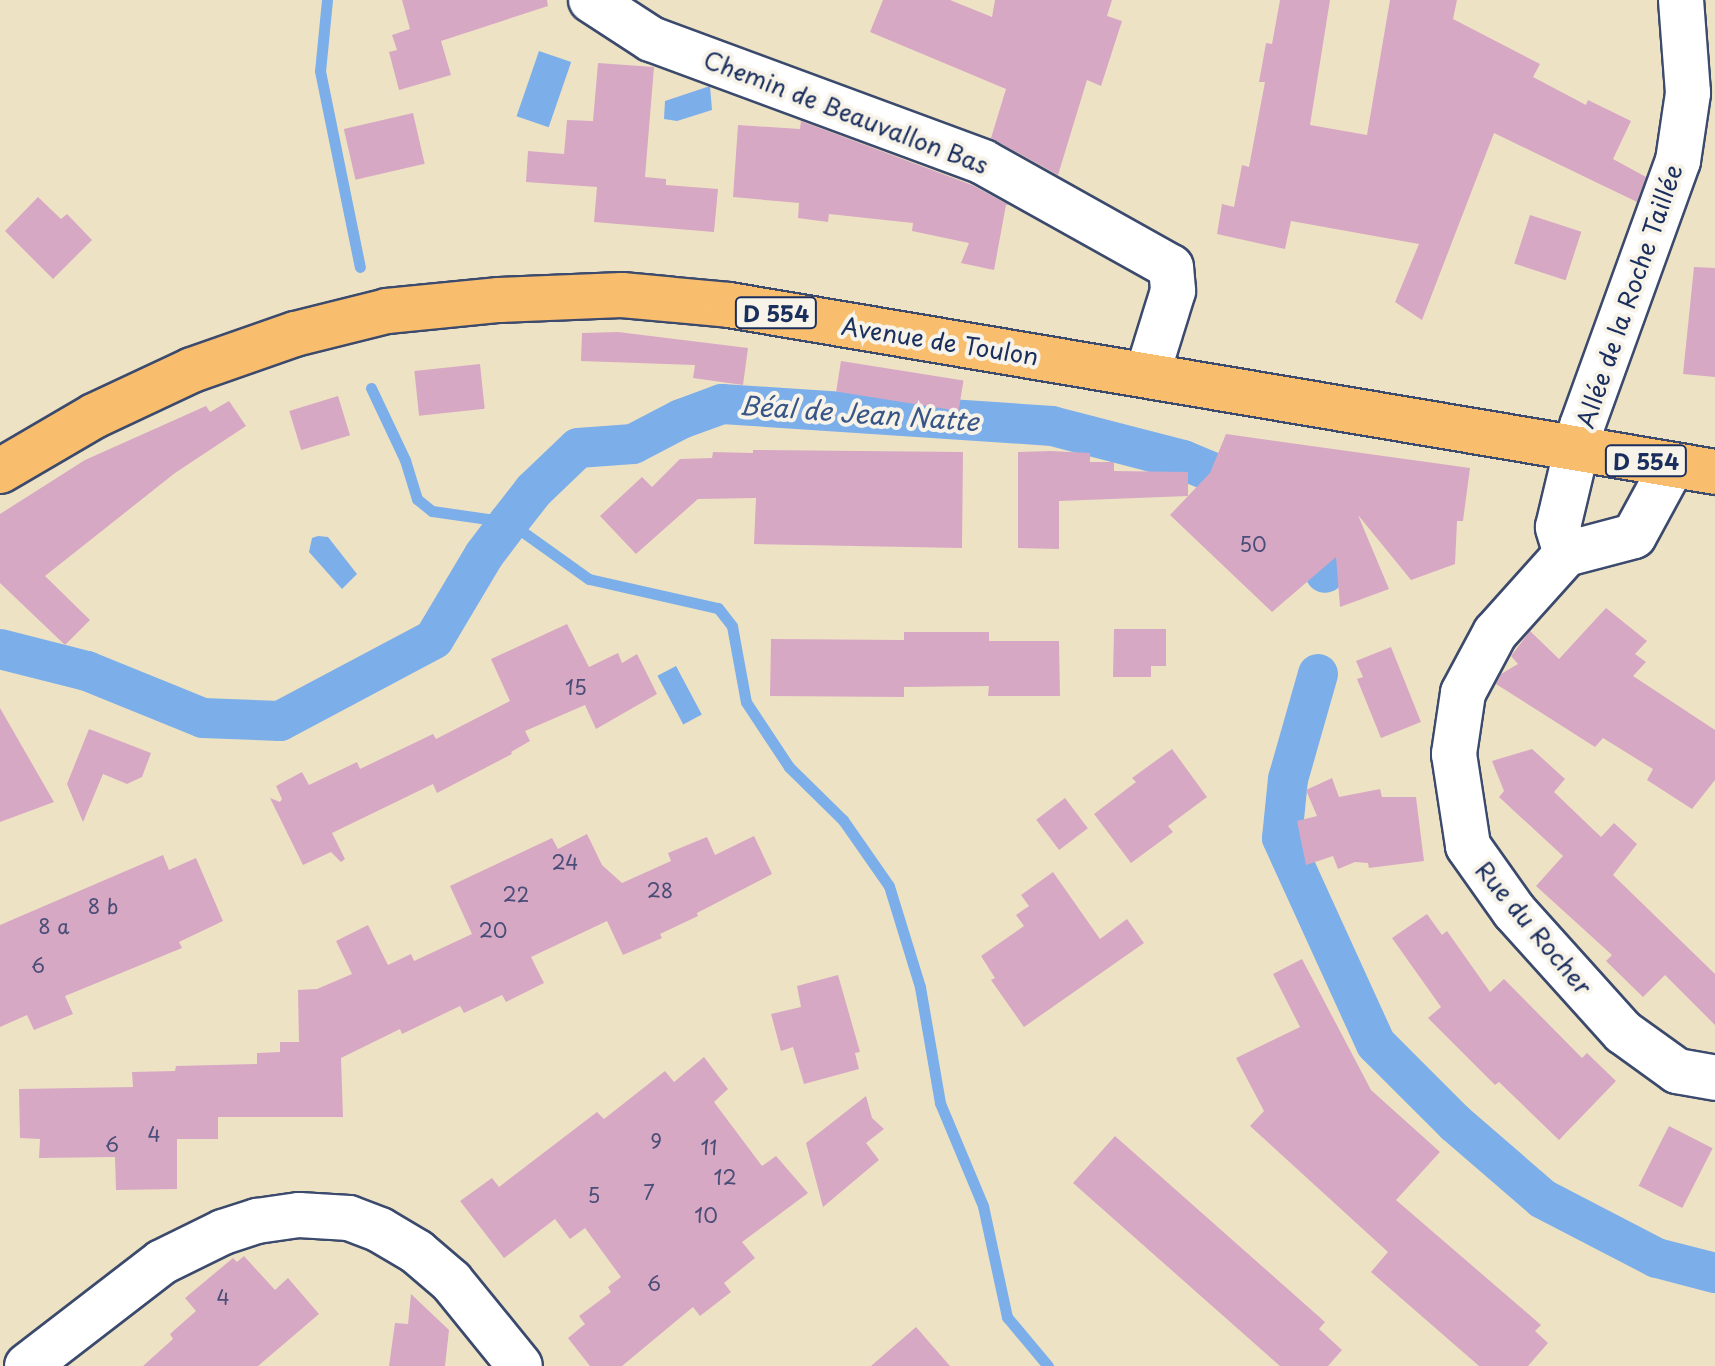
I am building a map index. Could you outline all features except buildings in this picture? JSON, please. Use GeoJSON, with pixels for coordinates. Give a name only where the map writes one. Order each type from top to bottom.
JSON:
{"type":"FeatureCollection","features":[{"type":"Feature","properties":{"kind":"main road","name":"Avenue de Toulon"},"geometry":{"type":"LineString","coordinates":[[0,471],[94,416],[206,365],[295,334],[387,311],[499,300],[622,295],[729,305],[1715,472]]}},
{"type":"Feature","properties":{"kind":"street","name":"Chemin de Beauvallon Bas"},"geometry":{"type":"LineString","coordinates":[[591,0],[651,39],[983,162],[1171,267],[1173,291],[1147,375]]}},
{"type":"Feature","properties":{"kind":"street","name":"Allée de la Roche Taillée"},"geometry":{"type":"LineString","coordinates":[[1566,554],[1558,527],[1577,448],[1678,161],[1688,93],[1681,0]]}},
{"type":"Feature","properties":{"kind":"street"},"geometry":{"type":"LineString","coordinates":[[1566,554],[1634,536],[1672,466]]}},
{"type":"Feature","properties":{"kind":"street","name":"Rue du Rocher"},"geometry":{"type":"LineString","coordinates":[[1566,554],[1495,633],[1463,693],[1454,754],[1468,846],[1514,911],[1623,1032],[1677,1071],[1715,1078]]}},
{"type":"Feature","properties":{"kind":"street"},"geometry":{"type":"LineString","coordinates":[[27,1366],[162,1262],[223,1232],[257,1221],[299,1215],[349,1218],[380,1230],[417,1252],[451,1281],[520,1366]]}},
{"type":"Feature","properties":{"kind":"water"},"geometry":{"type":"Polygon","coordinates":[[[539,51],[571,62],[549,127],[517,116],[539,51]]]}},
{"type":"Feature","properties":{"kind":"water"},"geometry":{"type":"Polygon","coordinates":[[[710,86],[712,110],[677,121],[664,119],[665,101],[710,86]]]}},
{"type":"Feature","properties":{"kind":"water"},"geometry":{"type":"Polygon","coordinates":[[[328,537],[357,574],[342,589],[309,552],[312,538],[328,537]]]}},
{"type":"Feature","properties":{"kind":"water"},"geometry":{"type":"Polygon","coordinates":[[[676,666],[702,715],[683,724],[657,676],[676,666]]]}},
{"type":"Feature","properties":{"kind":"waterway"},"geometry":{"type":"LineString","coordinates":[[327,0],[320,71],[360,267]]}},
{"type":"Feature","properties":{"kind":"waterway"},"geometry":{"type":"LineString","coordinates":[[371,388],[405,460],[417,499],[432,511],[509,522],[589,579],[718,608],[732,626],[746,702],[789,767],[843,820],[889,886],[920,987],[940,1103],[983,1206],[1007,1317],[1048,1366]]}},
{"type":"Feature","properties":{"kind":"waterway","name":"Béal de Jean Natte"},"geometry":{"type":"LineString","coordinates":[[0,649],[87,671],[203,718],[280,721],[434,639],[484,555],[533,491],[578,448],[633,444],[681,419],[722,404],[1052,426],[1183,460],[1243,485],[1287,515],[1311,544],[1325,573]]}},
{"type":"Feature","properties":{"kind":"waterway","name":"Béal de Jean Natte"},"geometry":{"type":"LineString","coordinates":[[1318,674],[1288,779],[1282,838],[1376,1044],[1455,1123],[1543,1199],[1657,1258],[1715,1273]]}}]}
